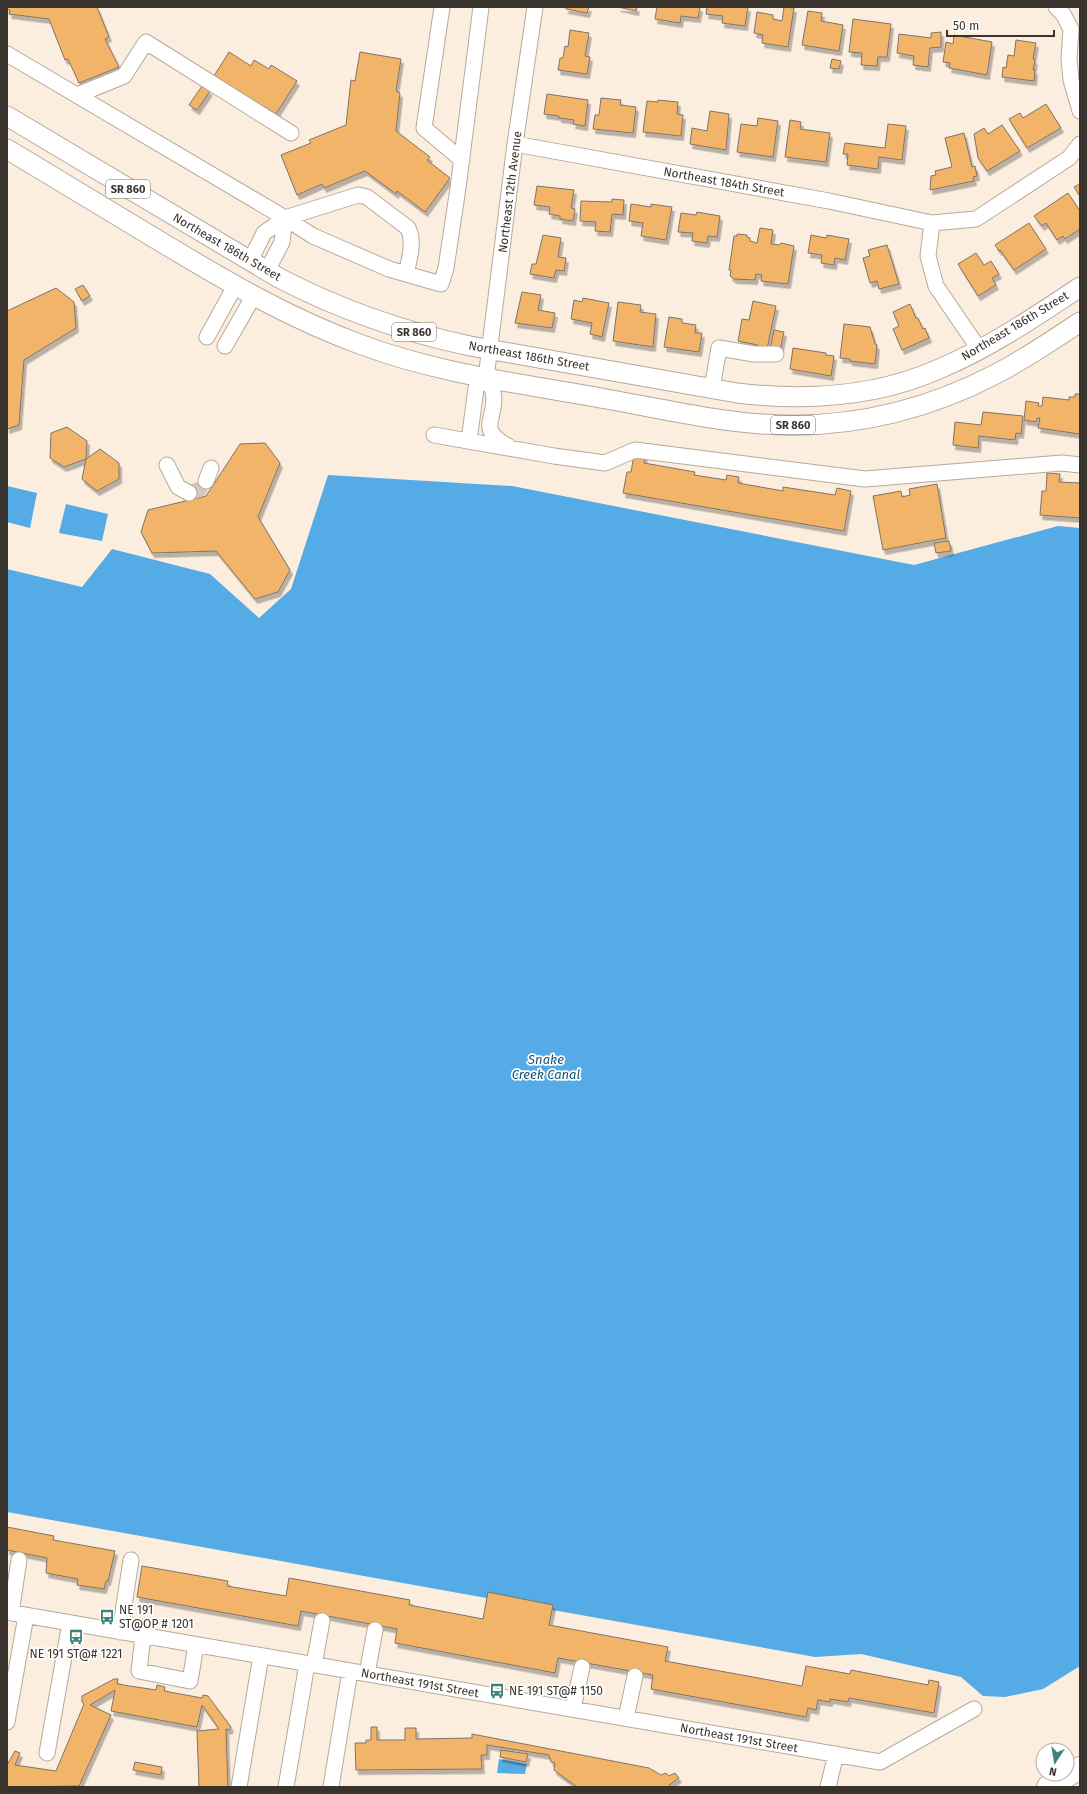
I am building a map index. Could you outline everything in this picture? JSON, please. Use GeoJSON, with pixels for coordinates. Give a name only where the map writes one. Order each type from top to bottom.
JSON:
{"type":"FeatureCollection","features":[{"type":"Feature","properties":{"kind":"highway"},"geometry":{"type":"LineString","coordinates":[[1048,1787],[1080,1768]]}},
{"type":"Feature","properties":{"kind":"main road","name":"Northeast 186th Street"},"geometry":{"type":"LineString","coordinates":[[7,116],[267,271],[311,294],[364,316],[430,337],[490,350],[712,388],[778,397],[821,396],[880,389],[938,370],[1019,327],[1080,287]]}},
{"type":"Feature","properties":{"kind":"main road","name":"SR 860"},"geometry":{"type":"LineString","coordinates":[[7,149],[254,297],[300,320],[362,345],[429,365],[486,378],[736,422],[780,425],[824,424],[891,415],[956,393],[1004,370],[1080,322]]}},
{"type":"Feature","properties":{"kind":"main road"},"geometry":{"type":"LineString","coordinates":[[236,286],[250,261]]}},
{"type":"Feature","properties":{"kind":"main road"},"geometry":{"type":"LineString","coordinates":[[254,297],[267,271]]}},
{"type":"Feature","properties":{"kind":"street"},"geometry":{"type":"LineString","coordinates":[[442,7],[424,128],[462,160]]}},
{"type":"Feature","properties":{"kind":"street"},"geometry":{"type":"LineString","coordinates":[[7,54],[288,217],[313,236],[389,269],[440,284],[446,268],[462,160],[481,7]]}},
{"type":"Feature","properties":{"kind":"street","name":"Northeast 12th Avenue"},"geometry":{"type":"LineString","coordinates":[[486,378],[515,144],[535,7]]}},
{"type":"Feature","properties":{"kind":"street"},"geometry":{"type":"LineString","coordinates":[[1060,10],[1071,29],[1068,58],[1071,80],[1080,111]]}},
{"type":"Feature","properties":{"kind":"street"},"geometry":{"type":"LineString","coordinates":[[77,95],[124,76],[146,42],[290,133]]}},
{"type":"Feature","properties":{"kind":"street","name":"Northeast 184th Street"},"geometry":{"type":"LineString","coordinates":[[515,144],[821,200],[932,223],[976,219],[1069,158],[1080,144]]}},
{"type":"Feature","properties":{"kind":"street"},"geometry":{"type":"LineString","coordinates":[[250,261],[264,232],[288,217],[358,195],[367,197],[408,228],[411,234],[411,250],[406,274]]}},
{"type":"Feature","properties":{"kind":"street"},"geometry":{"type":"LineString","coordinates":[[267,271],[282,242],[288,217]]}},
{"type":"Feature","properties":{"kind":"street"},"geometry":{"type":"LineString","coordinates":[[932,223],[928,256],[936,286],[979,349]]}},
{"type":"Feature","properties":{"kind":"street"},"geometry":{"type":"LineString","coordinates":[[207,337],[226,300],[236,286]]}},
{"type":"Feature","properties":{"kind":"street"},"geometry":{"type":"LineString","coordinates":[[225,346],[254,297]]}},
{"type":"Feature","properties":{"kind":"street"},"geometry":{"type":"LineString","coordinates":[[712,388],[719,348],[754,354],[776,354]]}},
{"type":"Feature","properties":{"kind":"street"},"geometry":{"type":"LineString","coordinates":[[468,441],[476,388],[486,378],[493,392],[490,430],[496,440],[512,449]]}},
{"type":"Feature","properties":{"kind":"street"},"geometry":{"type":"LineString","coordinates":[[434,435],[512,449],[605,463],[635,450],[865,479],[1062,463],[1080,465]]}},
{"type":"Feature","properties":{"kind":"street"},"geometry":{"type":"LineString","coordinates":[[167,465],[178,487],[189,493]]}},
{"type":"Feature","properties":{"kind":"street"},"geometry":{"type":"LineString","coordinates":[[9,1612],[19,1560]]}},
{"type":"Feature","properties":{"kind":"street"},"geometry":{"type":"LineString","coordinates":[[120,1632],[131,1560]]}},
{"type":"Feature","properties":{"kind":"street","name":"Northeast 191st Street"},"geometry":{"type":"LineString","coordinates":[[9,1612],[880,1762],[974,1709]]}},
{"type":"Feature","properties":{"kind":"street"},"geometry":{"type":"LineString","coordinates":[[7,1722],[26,1616]]}},
{"type":"Feature","properties":{"kind":"street"},"geometry":{"type":"LineString","coordinates":[[286,1787],[310,1665],[322,1621]]}},
{"type":"Feature","properties":{"kind":"street"},"geometry":{"type":"LineString","coordinates":[[47,1753],[70,1623]]}},
{"type":"Feature","properties":{"kind":"street"},"geometry":{"type":"LineString","coordinates":[[367,1674],[375,1630]]}},
{"type":"Feature","properties":{"kind":"street"},"geometry":{"type":"LineString","coordinates":[[144,1636],[139,1671],[190,1681],[196,1645]]}},
{"type":"Feature","properties":{"kind":"street"},"geometry":{"type":"LineString","coordinates":[[239,1787],[261,1656]]}},
{"type":"Feature","properties":{"kind":"street"},"geometry":{"type":"LineString","coordinates":[[574,1709],[582,1666]]}},
{"type":"Feature","properties":{"kind":"street"},"geometry":{"type":"LineString","coordinates":[[332,1787],[350,1671]]}},
{"type":"Feature","properties":{"kind":"street"},"geometry":{"type":"LineString","coordinates":[[626,1718],[635,1676]]}},
{"type":"Feature","properties":{"kind":"street"},"geometry":{"type":"LineString","coordinates":[[828,1787],[836,1754]]}},
{"type":"Feature","properties":{"kind":"water","name":"Snake Creek Canal"},"geometry":{"type":"Polygon","coordinates":[[[328,475],[512,486],[914,565],[1058,526],[1080,528],[1080,1666],[1043,1689],[1005,1697],[983,1696],[961,1677],[861,1654],[815,1657],[7,1512],[7,569],[82,587],[112,549],[210,574],[259,618],[291,589],[328,475]]]}},
{"type":"Feature","properties":{"kind":"water"},"geometry":{"type":"Polygon","coordinates":[[[7,486],[37,493],[30,528],[7,522],[7,486]]]}},
{"type":"Feature","properties":{"kind":"water"},"geometry":{"type":"Polygon","coordinates":[[[66,504],[108,514],[102,541],[59,533],[66,504]]]}},
{"type":"Feature","properties":{"kind":"water"},"geometry":{"type":"Polygon","coordinates":[[[499,1759],[527,1764],[525,1774],[497,1773],[499,1759]]]}},
{"type":"Feature","properties":{"kind":"building"},"geometry":{"type":"Polygon","coordinates":[[[7,7],[97,7],[109,37],[105,39],[119,67],[79,83],[68,59],[65,60],[49,19],[9,14],[10,10],[7,10],[7,7]]]}},
{"type":"Feature","properties":{"kind":"building"},"geometry":{"type":"Polygon","coordinates":[[[566,7],[589,7],[587,13],[566,9],[566,7]]]}},
{"type":"Feature","properties":{"kind":"building"},"geometry":{"type":"Polygon","coordinates":[[[618,7],[637,7],[636,11],[618,7]]]}},
{"type":"Feature","properties":{"kind":"building"},"geometry":{"type":"Polygon","coordinates":[[[657,7],[700,7],[698,18],[681,16],[680,23],[655,19],[657,7]]]}},
{"type":"Feature","properties":{"kind":"building"},"geometry":{"type":"Polygon","coordinates":[[[707,7],[748,7],[745,26],[722,23],[723,16],[706,14],[707,7]]]}},
{"type":"Feature","properties":{"kind":"building"},"geometry":{"type":"Polygon","coordinates":[[[784,7],[794,8],[788,47],[762,43],[763,35],[754,33],[757,12],[773,15],[773,19],[782,21],[784,7]]]}},
{"type":"Feature","properties":{"kind":"building"},"geometry":{"type":"Polygon","coordinates":[[[808,11],[822,13],[821,21],[843,25],[839,51],[802,45],[808,11]]]}},
{"type":"Feature","properties":{"kind":"building"},"geometry":{"type":"Polygon","coordinates":[[[853,19],[891,24],[887,57],[878,57],[877,66],[861,65],[862,53],[849,52],[853,19]]]}},
{"type":"Feature","properties":{"kind":"building"},"geometry":{"type":"Polygon","coordinates":[[[570,30],[589,33],[585,56],[590,57],[587,74],[558,70],[560,58],[563,58],[565,46],[568,47],[570,30]]]}},
{"type":"Feature","properties":{"kind":"building"},"geometry":{"type":"Polygon","coordinates":[[[941,32],[941,47],[930,48],[928,67],[913,65],[914,56],[897,53],[899,34],[931,38],[931,33],[941,32]]]}},
{"type":"Feature","properties":{"kind":"building"},"geometry":{"type":"Polygon","coordinates":[[[954,35],[992,42],[987,75],[949,68],[950,63],[943,62],[946,42],[953,44],[954,35]]]}},
{"type":"Feature","properties":{"kind":"building"},"geometry":{"type":"Polygon","coordinates":[[[1016,40],[1036,43],[1033,59],[1035,60],[1033,70],[1035,70],[1034,81],[1002,77],[1003,67],[1006,68],[1008,55],[1014,56],[1016,40]]]}},
{"type":"Feature","properties":{"kind":"building"},"geometry":{"type":"Polygon","coordinates":[[[229,52],[251,66],[254,60],[269,69],[271,65],[297,81],[276,114],[214,76],[229,52]]]}},
{"type":"Feature","properties":{"kind":"building"},"geometry":{"type":"Polygon","coordinates":[[[360,52],[401,59],[396,91],[400,93],[396,131],[430,157],[427,160],[450,178],[425,212],[397,191],[396,194],[365,171],[324,188],[322,184],[297,195],[281,155],[311,143],[309,140],[346,125],[351,80],[355,81],[360,52]]]}},
{"type":"Feature","properties":{"kind":"building"},"geometry":{"type":"Polygon","coordinates":[[[832,59],[841,61],[839,69],[830,68],[832,59]]]}},
{"type":"Feature","properties":{"kind":"building"},"geometry":{"type":"Polygon","coordinates":[[[202,86],[210,91],[197,110],[189,105],[202,86]]]}},
{"type":"Feature","properties":{"kind":"building"},"geometry":{"type":"Polygon","coordinates":[[[547,94],[588,100],[585,126],[573,124],[574,120],[544,114],[547,94]]]}},
{"type":"Feature","properties":{"kind":"building"},"geometry":{"type":"Polygon","coordinates":[[[601,98],[621,100],[620,105],[636,107],[633,133],[593,129],[595,115],[599,115],[601,98]]]}},
{"type":"Feature","properties":{"kind":"building"},"geometry":{"type":"Polygon","coordinates":[[[658,100],[678,102],[677,114],[683,115],[681,136],[643,132],[647,101],[658,102],[658,100]]]}},
{"type":"Feature","properties":{"kind":"building"},"geometry":{"type":"Polygon","coordinates":[[[1046,104],[1061,128],[1027,148],[1009,119],[1020,113],[1023,118],[1046,104]]]}},
{"type":"Feature","properties":{"kind":"building"},"geometry":{"type":"Polygon","coordinates":[[[710,111],[729,114],[726,150],[690,144],[692,128],[707,131],[710,111]]]}},
{"type":"Feature","properties":{"kind":"building"},"geometry":{"type":"Polygon","coordinates":[[[758,118],[778,121],[773,157],[737,152],[741,124],[757,126],[758,118]]]}},
{"type":"Feature","properties":{"kind":"building"},"geometry":{"type":"Polygon","coordinates":[[[790,120],[801,122],[800,129],[830,133],[826,162],[785,157],[790,120]]]}},
{"type":"Feature","properties":{"kind":"building"},"geometry":{"type":"Polygon","coordinates":[[[888,124],[906,126],[902,160],[879,157],[878,169],[847,165],[848,154],[843,154],[845,143],[885,148],[888,124]]]}},
{"type":"Feature","properties":{"kind":"building"},"geometry":{"type":"Polygon","coordinates":[[[1002,125],[1020,151],[987,171],[978,158],[974,134],[984,128],[988,134],[1002,125]]]}},
{"type":"Feature","properties":{"kind":"building"},"geometry":{"type":"Polygon","coordinates":[[[964,133],[972,167],[975,166],[977,176],[973,177],[974,181],[930,190],[931,176],[936,175],[935,171],[952,167],[945,138],[964,133]]]}},
{"type":"Feature","properties":{"kind":"building"},"geometry":{"type":"Polygon","coordinates":[[[1080,184],[1080,196],[1074,187],[1080,184]]]}},
{"type":"Feature","properties":{"kind":"building"},"geometry":{"type":"Polygon","coordinates":[[[537,186],[574,190],[571,208],[575,209],[573,221],[560,219],[560,216],[549,214],[550,207],[534,205],[537,186]]]}},
{"type":"Feature","properties":{"kind":"building"},"geometry":{"type":"Polygon","coordinates":[[[1068,193],[1080,211],[1080,229],[1065,239],[1063,236],[1057,240],[1046,223],[1042,226],[1034,216],[1068,193]]]}},
{"type":"Feature","properties":{"kind":"building"},"geometry":{"type":"Polygon","coordinates":[[[612,199],[624,200],[623,215],[612,214],[610,232],[595,231],[596,222],[580,221],[581,201],[612,202],[612,199]]]}},
{"type":"Feature","properties":{"kind":"building"},"geometry":{"type":"Polygon","coordinates":[[[631,204],[651,207],[651,204],[672,207],[666,240],[641,236],[643,223],[629,221],[631,204]]]}},
{"type":"Feature","properties":{"kind":"building"},"geometry":{"type":"Polygon","coordinates":[[[697,212],[720,216],[717,237],[708,236],[707,243],[692,241],[693,233],[678,232],[681,213],[696,215],[697,212]]]}},
{"type":"Feature","properties":{"kind":"building"},"geometry":{"type":"Polygon","coordinates":[[[1029,223],[1046,249],[1014,270],[995,245],[1029,223]]]}},
{"type":"Feature","properties":{"kind":"building"},"geometry":{"type":"Polygon","coordinates":[[[760,228],[773,230],[771,244],[779,245],[781,243],[794,246],[788,284],[761,281],[762,275],[756,274],[755,280],[734,279],[730,276],[731,270],[729,270],[734,236],[737,236],[737,234],[747,235],[747,237],[750,238],[750,241],[757,243],[760,228]]]}},
{"type":"Feature","properties":{"kind":"building"},"geometry":{"type":"Polygon","coordinates":[[[543,235],[561,238],[558,257],[566,258],[564,271],[556,270],[554,278],[530,274],[532,264],[536,264],[543,235]]]}},
{"type":"Feature","properties":{"kind":"building"},"geometry":{"type":"Polygon","coordinates":[[[811,235],[826,238],[827,235],[849,239],[845,260],[835,258],[834,265],[821,263],[822,255],[808,253],[811,235]]]}},
{"type":"Feature","properties":{"kind":"building"},"geometry":{"type":"Polygon","coordinates":[[[887,245],[899,284],[879,289],[877,281],[870,283],[863,258],[870,256],[868,250],[887,245]]]}},
{"type":"Feature","properties":{"kind":"building"},"geometry":{"type":"Polygon","coordinates":[[[976,253],[984,265],[991,261],[999,274],[992,278],[996,285],[978,296],[958,264],[976,253]]]}},
{"type":"Feature","properties":{"kind":"building"},"geometry":{"type":"Polygon","coordinates":[[[83,285],[90,296],[82,301],[75,289],[83,285]]]}},
{"type":"Feature","properties":{"kind":"building"},"geometry":{"type":"Polygon","coordinates":[[[56,288],[74,302],[76,328],[24,360],[19,425],[7,429],[7,311],[56,288]]]}},
{"type":"Feature","properties":{"kind":"building"},"geometry":{"type":"Polygon","coordinates":[[[522,292],[541,295],[538,310],[555,313],[552,328],[515,323],[522,292]]]}},
{"type":"Feature","properties":{"kind":"building"},"geometry":{"type":"Polygon","coordinates":[[[583,298],[609,303],[602,337],[590,334],[592,323],[571,319],[574,300],[582,302],[583,298]]]}},
{"type":"Feature","properties":{"kind":"building"},"geometry":{"type":"Polygon","coordinates":[[[753,301],[776,306],[767,349],[757,347],[758,345],[738,341],[742,319],[749,320],[753,301]]]}},
{"type":"Feature","properties":{"kind":"building"},"geometry":{"type":"Polygon","coordinates":[[[618,302],[641,305],[640,312],[656,314],[653,347],[613,341],[618,302]]]}},
{"type":"Feature","properties":{"kind":"building"},"geometry":{"type":"Polygon","coordinates":[[[910,304],[916,318],[918,318],[923,329],[925,328],[929,338],[902,350],[893,329],[899,326],[893,312],[910,304]]]}},
{"type":"Feature","properties":{"kind":"building"},"geometry":{"type":"Polygon","coordinates":[[[669,317],[682,319],[682,323],[696,325],[695,333],[702,333],[699,352],[664,347],[669,317]]]}},
{"type":"Feature","properties":{"kind":"building"},"geometry":{"type":"Polygon","coordinates":[[[844,324],[870,327],[875,344],[877,345],[875,364],[850,361],[850,359],[840,358],[844,324]]]}},
{"type":"Feature","properties":{"kind":"building"},"geometry":{"type":"Polygon","coordinates":[[[774,330],[784,332],[780,351],[770,349],[774,330]]]}},
{"type":"Feature","properties":{"kind":"building"},"geometry":{"type":"Polygon","coordinates":[[[793,348],[826,353],[826,355],[834,356],[831,376],[790,369],[793,348]]]}},
{"type":"Feature","properties":{"kind":"building"},"geometry":{"type":"Polygon","coordinates":[[[1075,394],[1080,394],[1080,434],[1038,428],[1040,418],[1037,418],[1036,422],[1024,420],[1026,401],[1039,403],[1038,406],[1042,406],[1043,397],[1069,400],[1069,397],[1075,397],[1075,394]]]}},
{"type":"Feature","properties":{"kind":"building"},"geometry":{"type":"Polygon","coordinates":[[[983,412],[1023,416],[1021,434],[1016,433],[1015,440],[979,436],[978,448],[953,445],[955,422],[981,425],[983,412]]]}},
{"type":"Feature","properties":{"kind":"building"},"geometry":{"type":"Polygon","coordinates":[[[67,427],[87,441],[86,459],[64,467],[50,458],[51,433],[67,427]]]}},
{"type":"Feature","properties":{"kind":"building"},"geometry":{"type":"Polygon","coordinates":[[[265,443],[280,463],[258,517],[290,570],[278,592],[255,599],[216,551],[152,553],[141,532],[148,510],[206,496],[240,444],[265,443]]]}},
{"type":"Feature","properties":{"kind":"building"},"geometry":{"type":"Polygon","coordinates":[[[100,449],[119,463],[119,479],[97,491],[82,479],[86,459],[100,449]]]}},
{"type":"Feature","properties":{"kind":"building"},"geometry":{"type":"Polygon","coordinates":[[[634,455],[645,456],[644,463],[695,472],[694,475],[726,480],[727,475],[739,477],[738,483],[783,491],[783,487],[835,495],[837,488],[851,491],[844,531],[623,493],[627,472],[631,472],[634,455]]]}},
{"type":"Feature","properties":{"kind":"building"},"geometry":{"type":"Polygon","coordinates":[[[1047,473],[1060,474],[1059,482],[1080,483],[1080,518],[1040,515],[1042,491],[1046,491],[1047,473]]]}},
{"type":"Feature","properties":{"kind":"building"},"geometry":{"type":"Polygon","coordinates":[[[937,484],[946,538],[883,550],[873,496],[901,491],[902,497],[910,495],[909,489],[937,484]]]}},
{"type":"Feature","properties":{"kind":"building"},"geometry":{"type":"Polygon","coordinates":[[[949,541],[951,551],[936,553],[934,543],[949,541]]]}},
{"type":"Feature","properties":{"kind":"building"},"geometry":{"type":"Polygon","coordinates":[[[7,1527],[54,1536],[53,1540],[115,1551],[108,1581],[106,1581],[104,1589],[77,1585],[78,1579],[46,1573],[47,1558],[7,1550],[7,1527]]]}},
{"type":"Feature","properties":{"kind":"building"},"geometry":{"type":"Polygon","coordinates":[[[142,1566],[228,1581],[227,1586],[286,1596],[289,1578],[410,1600],[409,1605],[483,1619],[488,1592],[553,1605],[549,1625],[668,1647],[665,1661],[802,1686],[806,1666],[850,1674],[851,1670],[928,1685],[929,1680],[939,1682],[934,1713],[849,1698],[848,1702],[830,1699],[830,1702],[818,1700],[816,1710],[808,1708],[806,1717],[651,1689],[653,1675],[558,1658],[555,1673],[395,1643],[397,1629],[301,1611],[298,1626],[137,1597],[142,1566]]]}},
{"type":"Feature","properties":{"kind":"building"},"geometry":{"type":"Polygon","coordinates":[[[114,1679],[118,1679],[117,1684],[156,1690],[157,1685],[165,1687],[164,1691],[202,1698],[203,1695],[208,1696],[231,1727],[229,1730],[226,1729],[228,1787],[199,1787],[197,1731],[219,1729],[202,1705],[197,1727],[111,1711],[115,1690],[90,1705],[111,1715],[79,1786],[7,1787],[7,1765],[15,1751],[20,1753],[15,1765],[56,1771],[84,1704],[82,1702],[82,1696],[114,1679]]]}},
{"type":"Feature","properties":{"kind":"building"},"geometry":{"type":"Polygon","coordinates":[[[371,1727],[377,1727],[377,1740],[405,1740],[405,1728],[416,1728],[416,1739],[472,1738],[472,1734],[649,1768],[661,1775],[666,1773],[669,1776],[675,1773],[679,1778],[669,1785],[670,1787],[577,1787],[554,1770],[555,1763],[551,1762],[549,1755],[487,1745],[487,1755],[481,1755],[482,1769],[356,1770],[355,1743],[366,1743],[366,1740],[371,1740],[371,1727]]]}},
{"type":"Feature","properties":{"kind":"building"},"geometry":{"type":"Polygon","coordinates":[[[501,1750],[528,1754],[526,1762],[500,1757],[501,1750]]]}},
{"type":"Feature","properties":{"kind":"building"},"geometry":{"type":"Polygon","coordinates":[[[135,1762],[162,1767],[161,1775],[133,1770],[135,1762]]]}},
{"type":"Feature","properties":{"kind":"tunnel"},"geometry":{"type":"LineString","coordinates":[[189,493],[200,489],[206,481]]}},
{"type":"Feature","properties":{"kind":"place","name":"NE 191 ST@OP # 1201"},"geometry":{"type":"Point","coordinates":[107,1617]}},
{"type":"Feature","properties":{"kind":"place","name":"NE 191 ST@# 1221"},"geometry":{"type":"Point","coordinates":[76,1637]}},
{"type":"Feature","properties":{"kind":"place","name":"NE 191 ST@# 1150"},"geometry":{"type":"Point","coordinates":[497,1691]}}]}
